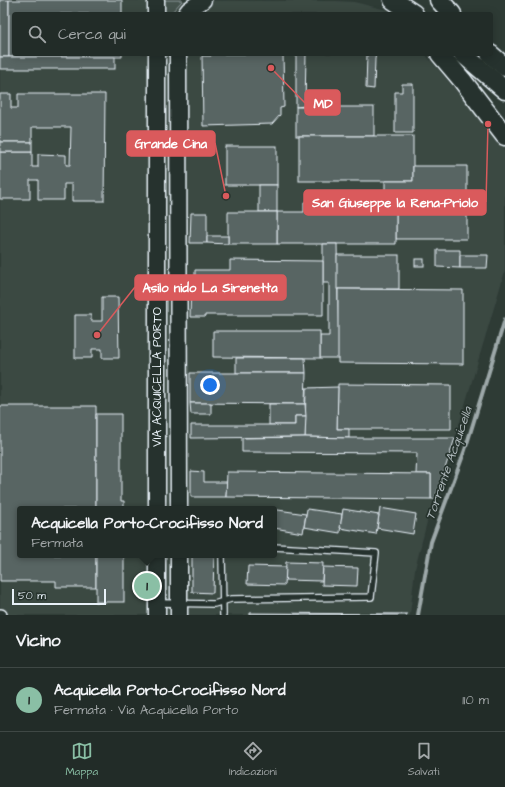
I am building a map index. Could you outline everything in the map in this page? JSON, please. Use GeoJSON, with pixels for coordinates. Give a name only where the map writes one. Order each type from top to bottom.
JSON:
{"type":"FeatureCollection","features":[{"type":"Feature","properties":{"kind":"main road"},"geometry":{"type":"LineString","coordinates":[[156,0],[156,12]]}},
{"type":"Feature","properties":{"kind":"main road"},"geometry":{"type":"LineString","coordinates":[[187,12],[203,0]]}},
{"type":"Feature","properties":{"kind":"main road"},"geometry":{"type":"LineString","coordinates":[[393,0],[403,12]]}},
{"type":"Feature","properties":{"kind":"main road"},"geometry":{"type":"LineString","coordinates":[[393,0],[411,12]]}},
{"type":"Feature","properties":{"kind":"main road"},"geometry":{"type":"LineString","coordinates":[[439,0],[450,12]]}},
{"type":"Feature","properties":{"kind":"main road","name":"VIA ACQUICELLA PORTO"},"geometry":{"type":"LineString","coordinates":[[157,56],[158,506]]}},
{"type":"Feature","properties":{"kind":"main road","name":"VIA ACQUICELLA PORTO"},"geometry":{"type":"LineString","coordinates":[[178,56],[178,506]]}},
{"type":"Feature","properties":{"kind":"main road"},"geometry":{"type":"LineString","coordinates":[[442,56],[505,136]]}},
{"type":"Feature","properties":{"kind":"main road"},"geometry":{"type":"LineString","coordinates":[[465,56],[505,90]]}},
{"type":"Feature","properties":{"kind":"main road"},"geometry":{"type":"LineString","coordinates":[[492,56],[505,67]]}},
{"type":"Feature","properties":{"kind":"main road"},"geometry":{"type":"LineString","coordinates":[[158,157],[178,157]]}},
{"type":"Feature","properties":{"kind":"main road"},"geometry":{"type":"LineString","coordinates":[[157,254],[178,254]]}},
{"type":"Feature","properties":{"kind":"main road"},"geometry":{"type":"LineString","coordinates":[[157,413],[178,414]]}},
{"type":"Feature","properties":{"kind":"main road"},"geometry":{"type":"LineString","coordinates":[[158,465],[178,465]]}},
{"type":"Feature","properties":{"kind":"main road"},"geometry":{"type":"LineString","coordinates":[[157,558],[157,609]]}},
{"type":"Feature","properties":{"kind":"main road"},"geometry":{"type":"LineString","coordinates":[[179,558],[179,609]]}},
{"type":"Feature","properties":{"kind":"lane"},"geometry":{"type":"LineString","coordinates":[[157,609],[179,609],[214,604],[231,599],[371,598],[376,553],[277,547]]}},
{"type":"Feature","properties":{"kind":"lane"},"geometry":{"type":"LineString","coordinates":[[222,558],[223,615]]}},
{"type":"Feature","properties":{"kind":"shaded area"},"geometry":{"type":"Polygon","coordinates":[[[0,0],[336,1],[354,2],[387,10],[388,12],[12,12],[12,56],[427,56],[505,147],[505,271],[455,438],[428,518],[415,569],[410,615],[0,615],[0,0]]]}},
{"type":"Feature","properties":{"kind":"shaded area"},"geometry":{"type":"Polygon","coordinates":[[[164,0],[183,0],[172,12],[164,12],[164,0]]]}},
{"type":"Feature","properties":{"kind":"building"},"geometry":{"type":"Polygon","coordinates":[[[0,0],[9,0],[9,57],[0,57],[0,0]]]}},
{"type":"Feature","properties":{"kind":"building"},"geometry":{"type":"Polygon","coordinates":[[[9,0],[122,0],[122,12],[12,12],[12,56],[122,57],[9,57],[9,0]]]}},
{"type":"Feature","properties":{"kind":"building"},"geometry":{"type":"Polygon","coordinates":[[[202,56],[283,56],[284,107],[280,108],[280,115],[272,124],[203,126],[202,56]]]}},
{"type":"Feature","properties":{"kind":"building"},"geometry":{"type":"Polygon","coordinates":[[[296,56],[306,56],[305,106],[296,107],[296,56]]]}},
{"type":"Feature","properties":{"kind":"building"},"geometry":{"type":"Polygon","coordinates":[[[367,56],[376,56],[374,89],[366,88],[367,56]]]}},
{"type":"Feature","properties":{"kind":"building"},"geometry":{"type":"Polygon","coordinates":[[[0,57],[115,57],[115,69],[0,69],[0,57]]]}},
{"type":"Feature","properties":{"kind":"building"},"geometry":{"type":"Polygon","coordinates":[[[402,84],[413,84],[413,133],[395,133],[395,92],[402,92],[402,84]]]}},
{"type":"Feature","properties":{"kind":"building"},"geometry":{"type":"Polygon","coordinates":[[[0,94],[11,94],[11,108],[18,108],[18,94],[105,94],[104,201],[72,201],[72,184],[64,184],[64,200],[38,200],[38,180],[30,180],[30,199],[0,199],[0,152],[32,152],[32,167],[38,167],[38,154],[66,155],[66,165],[70,165],[71,127],[32,127],[32,142],[0,142],[0,94]]]}},
{"type":"Feature","properties":{"kind":"building"},"geometry":{"type":"Polygon","coordinates":[[[296,107],[374,107],[374,136],[296,136],[296,107]]]}},
{"type":"Feature","properties":{"kind":"building"},"geometry":{"type":"Polygon","coordinates":[[[299,136],[413,136],[413,181],[299,181],[299,136]]]}},
{"type":"Feature","properties":{"kind":"building"},"geometry":{"type":"Polygon","coordinates":[[[0,142],[32,142],[32,152],[0,152],[0,142]]]}},
{"type":"Feature","properties":{"kind":"building"},"geometry":{"type":"Polygon","coordinates":[[[225,146],[277,146],[277,185],[225,185],[225,146]]]}},
{"type":"Feature","properties":{"kind":"building"},"geometry":{"type":"Polygon","coordinates":[[[413,166],[467,166],[467,239],[396,239],[396,202],[385,202],[385,181],[413,181],[413,166]]]}},
{"type":"Feature","properties":{"kind":"building"},"geometry":{"type":"Polygon","coordinates":[[[259,185],[277,185],[277,212],[259,212],[259,185]]]}},
{"type":"Feature","properties":{"kind":"building"},"geometry":{"type":"Polygon","coordinates":[[[304,202],[396,202],[396,244],[277,244],[277,212],[304,212],[304,202]]]}},
{"type":"Feature","properties":{"kind":"building"},"geometry":{"type":"Polygon","coordinates":[[[228,212],[277,212],[277,244],[228,244],[228,212]]]}},
{"type":"Feature","properties":{"kind":"building"},"geometry":{"type":"Polygon","coordinates":[[[191,213],[207,213],[207,243],[190,243],[191,213]]]}},
{"type":"Feature","properties":{"kind":"building"},"geometry":{"type":"Polygon","coordinates":[[[207,236],[228,236],[228,244],[207,243],[207,236]]]}},
{"type":"Feature","properties":{"kind":"building"},"geometry":{"type":"Polygon","coordinates":[[[323,244],[337,244],[339,358],[320,358],[320,336],[329,336],[329,283],[323,283],[323,244]]]}},
{"type":"Feature","properties":{"kind":"building"},"geometry":{"type":"Polygon","coordinates":[[[437,250],[460,250],[460,268],[437,267],[437,250]]]}},
{"type":"Feature","properties":{"kind":"building"},"geometry":{"type":"Polygon","coordinates":[[[337,255],[399,255],[399,289],[337,289],[337,255]]]}},
{"type":"Feature","properties":{"kind":"building"},"geometry":{"type":"Polygon","coordinates":[[[460,255],[488,255],[487,268],[460,268],[460,255]]]}},
{"type":"Feature","properties":{"kind":"building"},"geometry":{"type":"Polygon","coordinates":[[[415,259],[424,259],[424,266],[415,266],[415,259]]]}},
{"type":"Feature","properties":{"kind":"building"},"geometry":{"type":"Polygon","coordinates":[[[230,260],[323,261],[323,315],[205,315],[205,317],[190,317],[191,282],[195,282],[195,270],[230,270],[230,260]]]}},
{"type":"Feature","properties":{"kind":"building"},"geometry":{"type":"Polygon","coordinates":[[[338,289],[463,290],[463,364],[338,363],[338,289]]]}},
{"type":"Feature","properties":{"kind":"building"},"geometry":{"type":"Polygon","coordinates":[[[102,297],[118,297],[119,358],[102,358],[102,349],[92,349],[92,358],[75,358],[75,315],[91,315],[91,321],[102,321],[102,297]]]}},
{"type":"Feature","properties":{"kind":"building"},"geometry":{"type":"Polygon","coordinates":[[[213,331],[320,331],[320,358],[213,357],[213,331]]]}},
{"type":"Feature","properties":{"kind":"building"},"geometry":{"type":"Polygon","coordinates":[[[236,358],[305,358],[306,373],[236,373],[236,358]]]}},
{"type":"Feature","properties":{"kind":"building"},"geometry":{"type":"Polygon","coordinates":[[[190,373],[306,373],[305,404],[190,403],[190,373]]]}},
{"type":"Feature","properties":{"kind":"building"},"geometry":{"type":"Polygon","coordinates":[[[338,384],[451,385],[451,429],[337,429],[338,384]]]}},
{"type":"Feature","properties":{"kind":"building"},"geometry":{"type":"Polygon","coordinates":[[[338,387],[337,429],[349,429],[349,438],[305,437],[306,388],[338,387]]]}},
{"type":"Feature","properties":{"kind":"building"},"geometry":{"type":"Polygon","coordinates":[[[190,403],[211,403],[211,414],[191,414],[190,403]]]}},
{"type":"Feature","properties":{"kind":"building"},"geometry":{"type":"Polygon","coordinates":[[[269,404],[305,404],[306,416],[295,416],[295,425],[269,425],[269,404]]]}},
{"type":"Feature","properties":{"kind":"building"},"geometry":{"type":"Polygon","coordinates":[[[0,406],[96,406],[96,506],[17,506],[17,558],[96,558],[96,587],[56,587],[56,581],[0,581],[0,406]]]}},
{"type":"Feature","properties":{"kind":"building"},"geometry":{"type":"Polygon","coordinates":[[[96,414],[121,414],[121,501],[124,501],[124,506],[96,506],[96,414]]]}},
{"type":"Feature","properties":{"kind":"building"},"geometry":{"type":"Polygon","coordinates":[[[295,416],[306,416],[305,437],[191,438],[191,425],[295,425],[295,416]]]}},
{"type":"Feature","properties":{"kind":"building"},"geometry":{"type":"Polygon","coordinates":[[[242,438],[455,438],[435,499],[431,499],[431,474],[416,474],[417,453],[242,452],[242,438]]]}},
{"type":"Feature","properties":{"kind":"building"},"geometry":{"type":"Polygon","coordinates":[[[191,471],[204,472],[204,482],[227,482],[226,497],[191,497],[191,471]]]}},
{"type":"Feature","properties":{"kind":"building"},"geometry":{"type":"Polygon","coordinates":[[[227,472],[431,474],[431,499],[226,497],[227,472]]]}},
{"type":"Feature","properties":{"kind":"building"},"geometry":{"type":"Polygon","coordinates":[[[380,508],[416,514],[413,534],[377,528],[380,508]]]}},
{"type":"Feature","properties":{"kind":"building"},"geometry":{"type":"Polygon","coordinates":[[[277,509],[306,514],[303,533],[277,529],[277,509]]]}},
{"type":"Feature","properties":{"kind":"building"},"geometry":{"type":"Polygon","coordinates":[[[307,509],[342,514],[340,533],[304,527],[307,509]]]}},
{"type":"Feature","properties":{"kind":"building"},"geometry":{"type":"Polygon","coordinates":[[[343,509],[379,515],[376,534],[340,528],[343,509]]]}},
{"type":"Feature","properties":{"kind":"building"},"geometry":{"type":"Polygon","coordinates":[[[96,558],[124,558],[124,602],[96,602],[96,558]]]}},
{"type":"Feature","properties":{"kind":"building"},"geometry":{"type":"Polygon","coordinates":[[[192,558],[214,558],[213,593],[192,592],[192,558]]]}},
{"type":"Feature","properties":{"kind":"building"},"geometry":{"type":"Polygon","coordinates":[[[286,562],[323,563],[322,581],[285,580],[286,562]]]}},
{"type":"Feature","properties":{"kind":"building"},"geometry":{"type":"Polygon","coordinates":[[[248,566],[286,567],[285,585],[247,584],[248,566]]]}},
{"type":"Feature","properties":{"kind":"building"},"geometry":{"type":"Polygon","coordinates":[[[323,567],[358,568],[357,586],[322,585],[323,567]]]}},
{"type":"Feature","properties":{"kind":"building"},"geometry":{"type":"Polygon","coordinates":[[[250,613],[407,614],[407,615],[250,615],[250,613]]]}},
{"type":"Feature","properties":{"kind":"waterway","name":"Torrente Acquicella"},"geometry":{"type":"LineString","coordinates":[[418,615],[431,542],[465,450],[505,319]]}},
{"type":"Feature","properties":{"kind":"place","name":"MD"},"geometry":{"type":"Point","coordinates":[271,68]}},
{"type":"Feature","properties":{"kind":"place","name":"San Giuseppe la Rena-Priolo"},"geometry":{"type":"Point","coordinates":[488,124]}},
{"type":"Feature","properties":{"kind":"place","name":"Grande Cina"},"geometry":{"type":"Point","coordinates":[226,196]}},
{"type":"Feature","properties":{"kind":"place","name":"Asilo nido La Sirenetta"},"geometry":{"type":"Point","coordinates":[97,335]}},
{"type":"Feature","properties":{"kind":"place","name":"Acquicella Porto-Crocifisso Nord"},"geometry":{"type":"Point","coordinates":[147,586]}}]}
